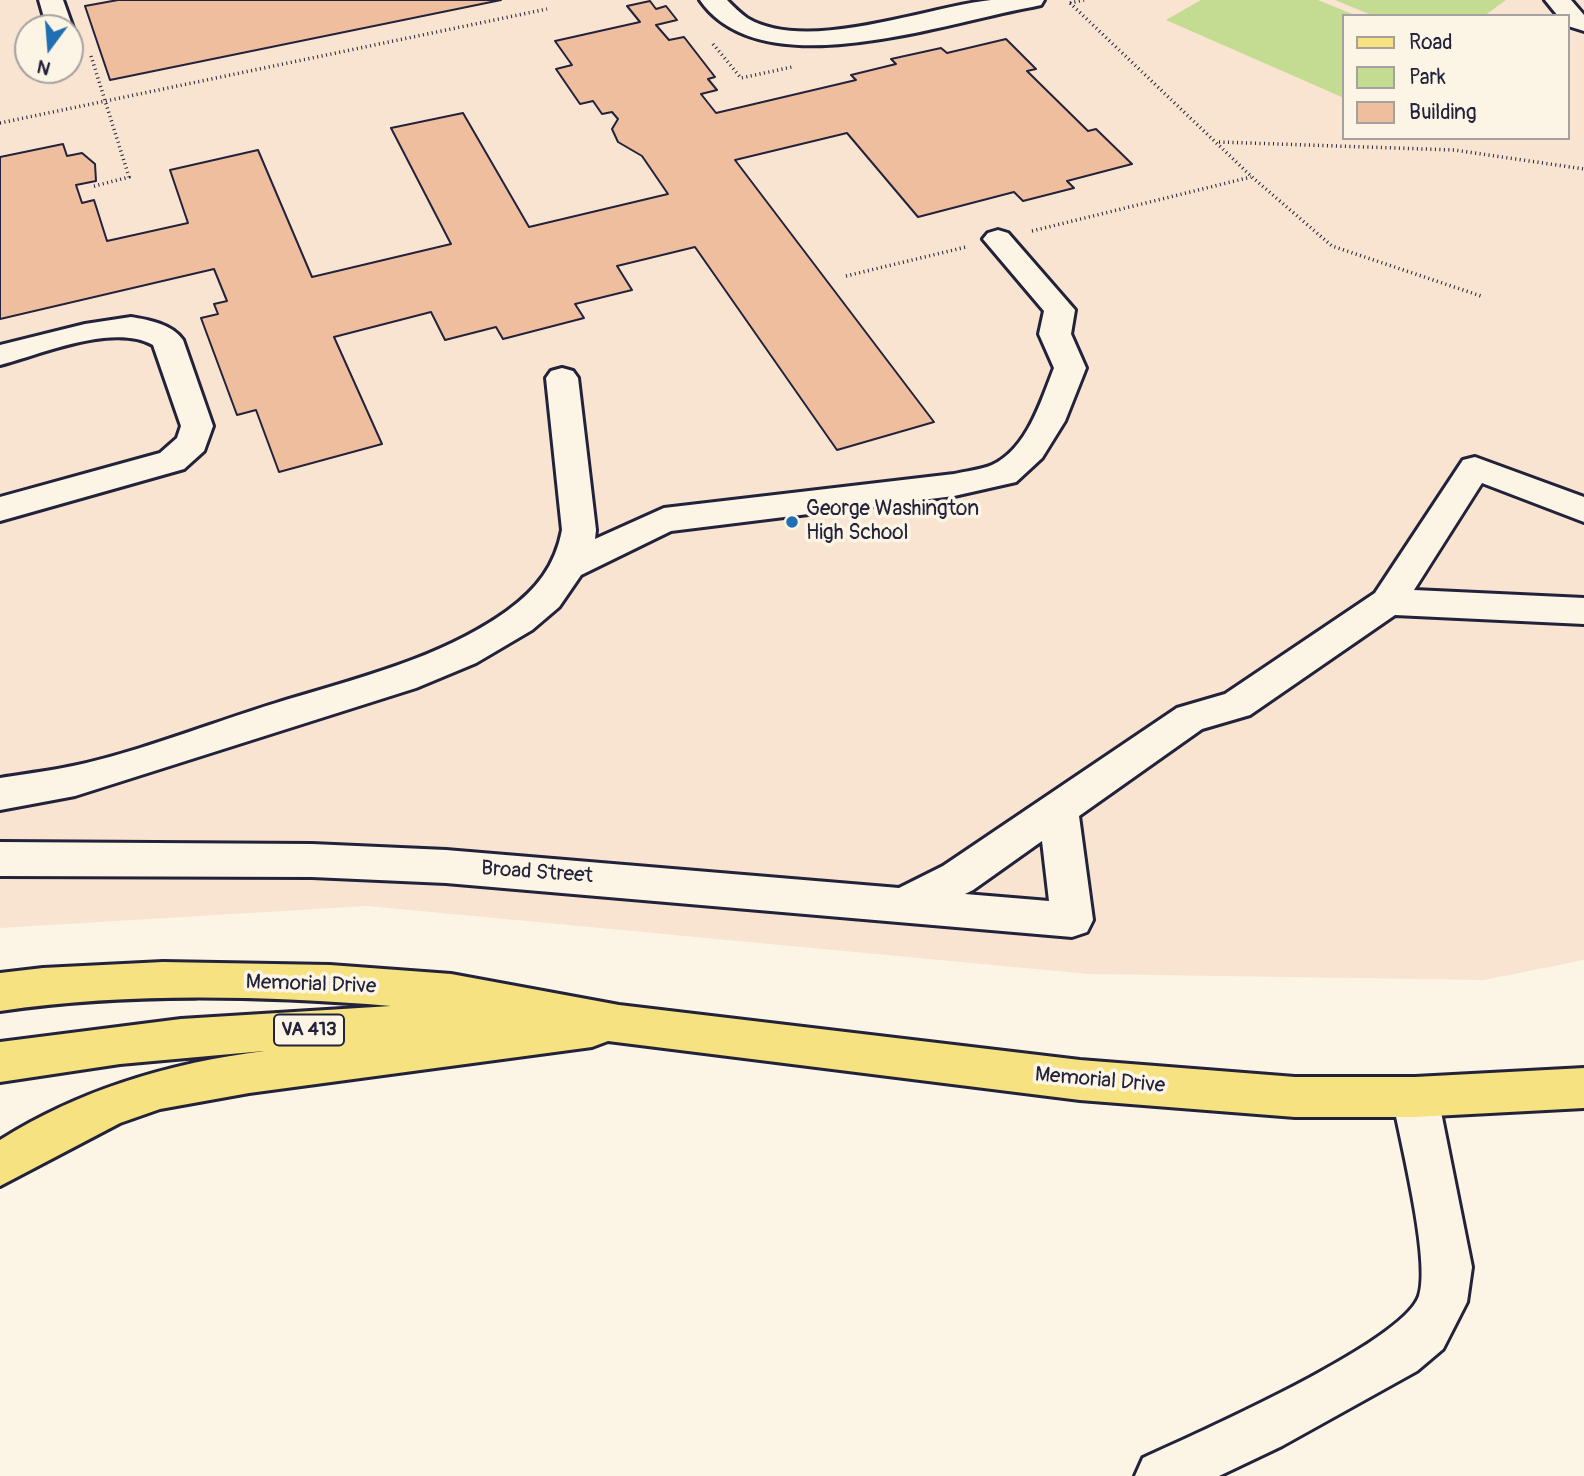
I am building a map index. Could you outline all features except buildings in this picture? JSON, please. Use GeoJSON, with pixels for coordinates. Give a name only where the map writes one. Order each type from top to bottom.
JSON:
{"type":"FeatureCollection","features":[{"type":"Feature","properties":{"kind":"main road","name":"Memorial Drive"},"geometry":{"type":"LineString","coordinates":[[0,992],[43,986],[163,980],[330,983],[451,993],[619,1024],[1080,1080],[1295,1097],[1415,1097],[1584,1088]]}},
{"type":"Feature","properties":{"kind":"main road","name":"Memorial Drive"},"geometry":{"type":"LineString","coordinates":[[0,1062],[167,1041],[384,1024],[619,1024]]}},
{"type":"Feature","properties":{"kind":"main road"},"geometry":{"type":"LineString","coordinates":[[0,1165],[41,1139],[106,1108],[160,1089],[249,1073],[619,1024]]}},
{"type":"Feature","properties":{"kind":"street"},"geometry":{"type":"LineString","coordinates":[[712,0],[719,10],[741,24],[769,34],[816,41],[1032,0]]}},
{"type":"Feature","properties":{"kind":"street"},"geometry":{"type":"LineString","coordinates":[[1557,0],[1570,14]]}},
{"type":"Feature","properties":{"kind":"street"},"geometry":{"type":"LineString","coordinates":[[567,567],[664,520],[954,485],[1004,474],[1030,450],[1049,421],[1070,368],[1055,334],[1060,310],[998,239]]}},
{"type":"Feature","properties":{"kind":"street"},"geometry":{"type":"LineString","coordinates":[[0,355],[110,329],[129,327],[151,331],[167,340],[197,426],[192,443],[172,461],[0,509]]}},
{"type":"Feature","properties":{"kind":"street"},"geometry":{"type":"LineString","coordinates":[[0,794],[75,781],[403,678],[463,653],[519,621],[546,598],[567,567],[575,551],[579,530],[562,378]]}},
{"type":"Feature","properties":{"kind":"street"},"geometry":{"type":"LineString","coordinates":[[899,907],[958,877],[1190,719],[1237,705],[1388,602],[1475,468],[1584,510]]}},
{"type":"Feature","properties":{"kind":"street"},"geometry":{"type":"LineString","coordinates":[[1388,602],[1584,611]]}},
{"type":"Feature","properties":{"kind":"street","name":"Broad Street"},"geometry":{"type":"LineString","coordinates":[[0,859],[62,863],[168,860],[354,862],[540,872],[899,907],[1072,920],[1058,809]]}},
{"type":"Feature","properties":{"kind":"street"},"geometry":{"type":"LineString","coordinates":[[1161,1476],[1276,1421],[1399,1353],[1426,1332],[1443,1302],[1448,1267],[1415,1097]]}},
{"type":"Feature","properties":{"kind":"path"},"geometry":{"type":"LineString","coordinates":[[1070,2],[1252,177],[1332,246],[1481,296]]}},
{"type":"Feature","properties":{"kind":"path"},"geometry":{"type":"LineString","coordinates":[[0,123],[547,9]]}},
{"type":"Feature","properties":{"kind":"path"},"geometry":{"type":"LineString","coordinates":[[91,56],[129,177],[91,187]]}},
{"type":"Feature","properties":{"kind":"path"},"geometry":{"type":"LineString","coordinates":[[1218,142],[1454,150],[1584,169]]}},
{"type":"Feature","properties":{"kind":"path"},"geometry":{"type":"LineString","coordinates":[[846,276],[1252,177]]}},
{"type":"Feature","properties":{"kind":"shaded area","name":"George Washington High School"},"geometry":{"type":"Polygon","coordinates":[[[0,0],[1584,0],[1584,960],[1484,980],[1088,974],[367,906],[0,928],[0,0]]]}},
{"type":"Feature","properties":{"kind":"green space"},"geometry":{"type":"Polygon","coordinates":[[[1201,0],[1318,0],[1352,14],[1342,14],[1342,97],[1166,20],[1201,0]]]}},
{"type":"Feature","properties":{"kind":"green space"},"geometry":{"type":"Polygon","coordinates":[[[1335,0],[1506,0],[1487,14],[1369,14],[1335,0]]]}},
{"type":"Feature","properties":{"kind":"place","name":"George Washington High School"},"geometry":{"type":"Point","coordinates":[792,522]}}]}
